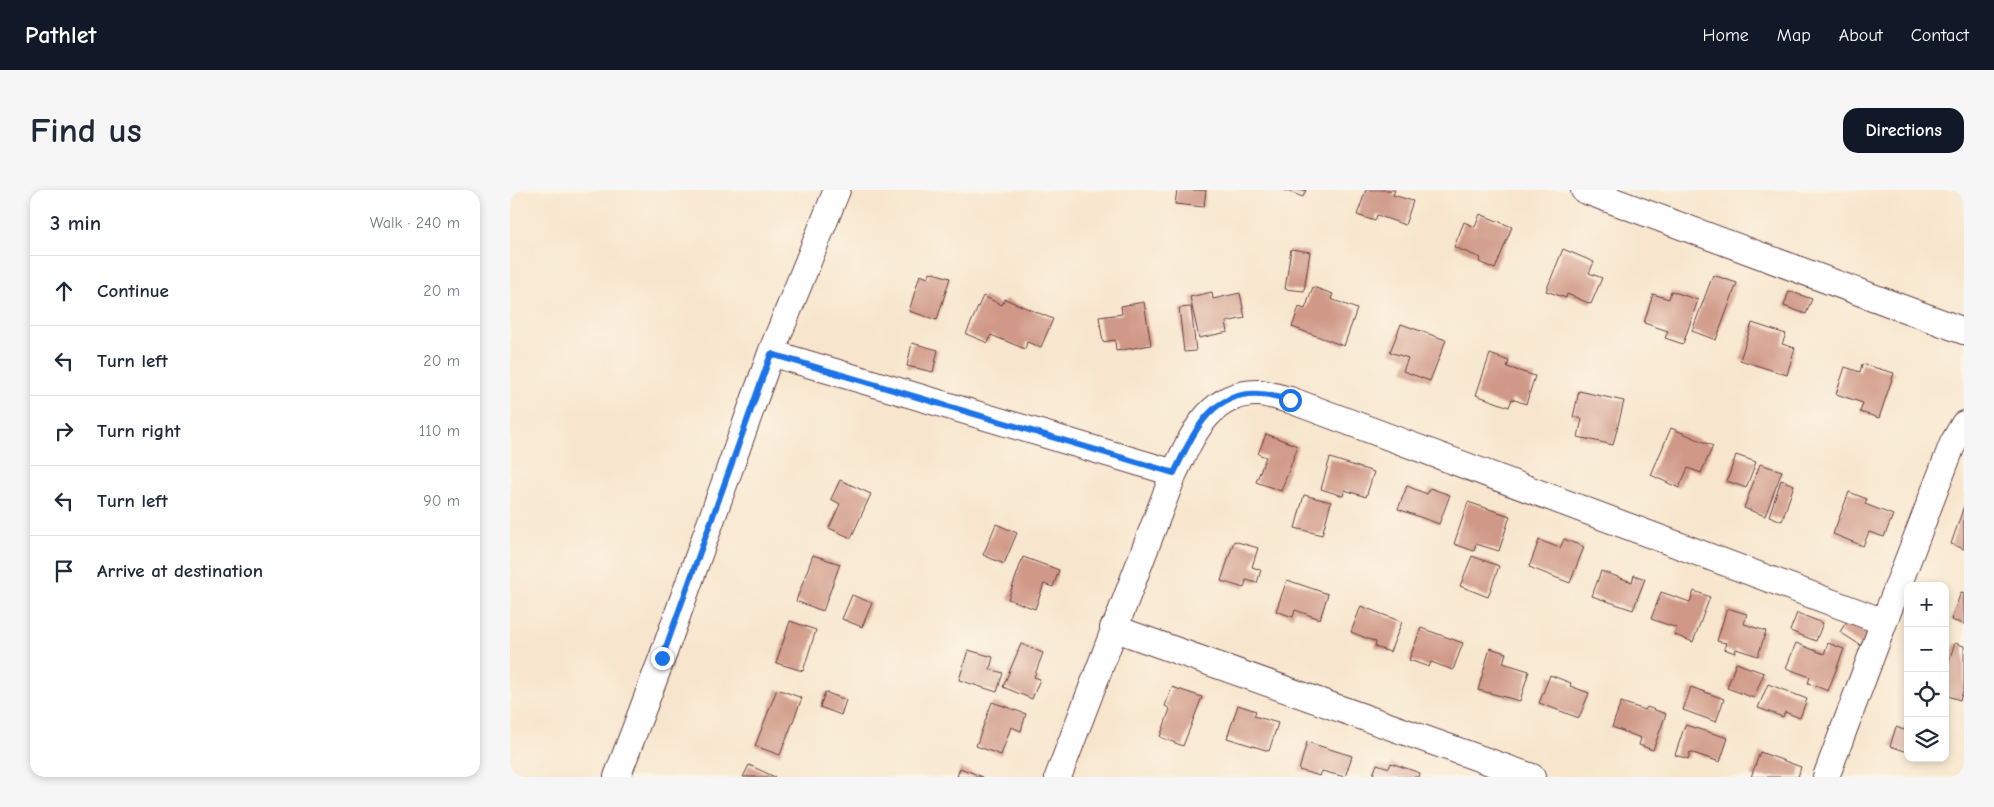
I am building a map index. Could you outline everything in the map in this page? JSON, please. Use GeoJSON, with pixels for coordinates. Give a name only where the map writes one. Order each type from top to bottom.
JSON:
{"type":"FeatureCollection","features":[{"type":"Feature","properties":{"kind":"street"},"geometry":{"type":"LineString","coordinates":[[617,777],[662,658],[771,354],[837,190]]}},
{"type":"Feature","properties":{"kind":"street"},"geometry":{"type":"LineString","coordinates":[[1584,190],[1964,331]]}},
{"type":"Feature","properties":{"kind":"street"},"geometry":{"type":"LineString","coordinates":[[771,354],[1174,473]]}},
{"type":"Feature","properties":{"kind":"street"},"geometry":{"type":"LineString","coordinates":[[1058,777],[1174,473],[1194,431],[1212,408],[1232,396],[1260,394],[1299,403],[1884,622]]}},
{"type":"Feature","properties":{"kind":"street"},"geometry":{"type":"LineString","coordinates":[[1826,777],[1953,443],[1964,424]]}},
{"type":"Feature","properties":{"kind":"street"},"geometry":{"type":"LineString","coordinates":[[1114,628],[1532,777]]}},
{"type":"Feature","properties":{"kind":"building"},"geometry":{"type":"Polygon","coordinates":[[[1177,190],[1206,190],[1204,207],[1175,204],[1177,190]]]}},
{"type":"Feature","properties":{"kind":"building"},"geometry":{"type":"Polygon","coordinates":[[[1284,190],[1306,190],[1303,197],[1284,190]]]}},
{"type":"Feature","properties":{"kind":"building"},"geometry":{"type":"Polygon","coordinates":[[[1366,190],[1395,190],[1393,195],[1413,201],[1405,225],[1377,215],[1375,221],[1357,215],[1366,190]]]}},
{"type":"Feature","properties":{"kind":"building"},"geometry":{"type":"Polygon","coordinates":[[[1480,214],[1512,227],[1495,269],[1479,262],[1481,258],[1454,247],[1464,222],[1475,227],[1480,214]]]}},
{"type":"Feature","properties":{"kind":"building"},"geometry":{"type":"Polygon","coordinates":[[[1291,249],[1310,252],[1304,291],[1285,289],[1291,249]]]}},
{"type":"Feature","properties":{"kind":"building"},"geometry":{"type":"Polygon","coordinates":[[[1563,249],[1594,262],[1589,273],[1602,278],[1591,304],[1567,294],[1566,298],[1546,291],[1563,249]]]}},
{"type":"Feature","properties":{"kind":"building"},"geometry":{"type":"Polygon","coordinates":[[[930,272],[950,278],[937,320],[909,311],[920,275],[928,278],[930,272]]]}},
{"type":"Feature","properties":{"kind":"building"},"geometry":{"type":"Polygon","coordinates":[[[1713,275],[1737,283],[1716,340],[1692,331],[1713,275]]]}},
{"type":"Feature","properties":{"kind":"building"},"geometry":{"type":"Polygon","coordinates":[[[1313,287],[1333,294],[1331,299],[1357,309],[1344,346],[1292,327],[1299,307],[1305,309],[1313,287]]]}},
{"type":"Feature","properties":{"kind":"building"},"geometry":{"type":"Polygon","coordinates":[[[1671,291],[1698,300],[1683,344],[1665,338],[1668,331],[1644,323],[1653,294],[1669,299],[1671,291]]]}},
{"type":"Feature","properties":{"kind":"building"},"geometry":{"type":"Polygon","coordinates":[[[1789,291],[1812,299],[1806,314],[1784,306],[1789,291]]]}},
{"type":"Feature","properties":{"kind":"building"},"geometry":{"type":"Polygon","coordinates":[[[1212,292],[1213,299],[1240,293],[1245,318],[1226,322],[1228,332],[1199,338],[1190,297],[1212,292]]]}},
{"type":"Feature","properties":{"kind":"building"},"geometry":{"type":"Polygon","coordinates":[[[983,296],[1002,305],[1005,299],[1053,319],[1041,347],[1027,342],[1025,349],[991,335],[988,343],[966,334],[983,296]]]}},
{"type":"Feature","properties":{"kind":"building"},"geometry":{"type":"Polygon","coordinates":[[[1144,302],[1151,345],[1116,351],[1115,340],[1103,342],[1099,317],[1122,314],[1121,306],[1144,302]]]}},
{"type":"Feature","properties":{"kind":"building"},"geometry":{"type":"Polygon","coordinates":[[[1191,307],[1196,351],[1184,352],[1179,308],[1191,307]]]}},
{"type":"Feature","properties":{"kind":"building"},"geometry":{"type":"Polygon","coordinates":[[[1752,323],[1786,334],[1782,344],[1795,348],[1787,375],[1740,360],[1752,323]]]}},
{"type":"Feature","properties":{"kind":"building"},"geometry":{"type":"Polygon","coordinates":[[[1401,324],[1446,340],[1430,381],[1403,371],[1408,358],[1390,352],[1401,324]]]}},
{"type":"Feature","properties":{"kind":"building"},"geometry":{"type":"Polygon","coordinates":[[[912,343],[938,350],[933,372],[907,366],[912,343]]]}},
{"type":"Feature","properties":{"kind":"building"},"geometry":{"type":"Polygon","coordinates":[[[1490,354],[1509,361],[1507,367],[1535,376],[1526,404],[1512,399],[1509,407],[1476,395],[1490,354]]]}},
{"type":"Feature","properties":{"kind":"building"},"geometry":{"type":"Polygon","coordinates":[[[1862,364],[1894,373],[1879,418],[1860,412],[1863,403],[1836,394],[1845,367],[1860,372],[1862,364]]]}},
{"type":"Feature","properties":{"kind":"building"},"geometry":{"type":"Polygon","coordinates":[[[1579,391],[1624,401],[1613,445],[1578,437],[1582,419],[1573,417],[1579,391]]]}},
{"type":"Feature","properties":{"kind":"building"},"geometry":{"type":"Polygon","coordinates":[[[1671,428],[1713,446],[1701,473],[1688,468],[1679,488],[1651,475],[1671,428]]]}},
{"type":"Feature","properties":{"kind":"building"},"geometry":{"type":"Polygon","coordinates":[[[1266,434],[1298,446],[1281,491],[1256,482],[1266,457],[1258,454],[1266,434]]]}},
{"type":"Feature","properties":{"kind":"building"},"geometry":{"type":"Polygon","coordinates":[[[1736,455],[1756,462],[1746,488],[1727,481],[1736,455]]]}},
{"type":"Feature","properties":{"kind":"building"},"geometry":{"type":"Polygon","coordinates":[[[1330,458],[1374,472],[1366,497],[1345,490],[1343,496],[1321,489],[1330,458]]]}},
{"type":"Feature","properties":{"kind":"building"},"geometry":{"type":"Polygon","coordinates":[[[1760,464],[1782,471],[1765,516],[1744,508],[1760,464]]]}},
{"type":"Feature","properties":{"kind":"building"},"geometry":{"type":"Polygon","coordinates":[[[840,480],[871,494],[851,538],[829,528],[840,504],[831,499],[840,480]]]}},
{"type":"Feature","properties":{"kind":"building"},"geometry":{"type":"Polygon","coordinates":[[[1781,480],[1794,485],[1782,521],[1769,516],[1781,480]]]}},
{"type":"Feature","properties":{"kind":"building"},"geometry":{"type":"Polygon","coordinates":[[[1407,486],[1427,494],[1430,488],[1450,495],[1439,524],[1398,509],[1407,486]]]}},
{"type":"Feature","properties":{"kind":"building"},"geometry":{"type":"Polygon","coordinates":[[[1849,492],[1867,499],[1865,504],[1893,515],[1884,537],[1869,532],[1863,546],[1833,534],[1849,492]]]}},
{"type":"Feature","properties":{"kind":"building"},"geometry":{"type":"Polygon","coordinates":[[[1304,495],[1331,502],[1322,535],[1295,528],[1304,495]]]}},
{"type":"Feature","properties":{"kind":"building"},"geometry":{"type":"Polygon","coordinates":[[[1468,502],[1510,516],[1499,551],[1476,544],[1474,551],[1454,544],[1468,502]]]}},
{"type":"Feature","properties":{"kind":"building"},"geometry":{"type":"Polygon","coordinates":[[[1964,506],[1964,549],[1951,544],[1964,506]]]}},
{"type":"Feature","properties":{"kind":"building"},"geometry":{"type":"Polygon","coordinates":[[[996,524],[1017,533],[1004,564],[983,555],[996,524]]]}},
{"type":"Feature","properties":{"kind":"building"},"geometry":{"type":"Polygon","coordinates":[[[1564,539],[1584,547],[1570,583],[1529,567],[1539,540],[1560,548],[1564,539]]]}},
{"type":"Feature","properties":{"kind":"building"},"geometry":{"type":"Polygon","coordinates":[[[1234,541],[1258,548],[1252,567],[1261,570],[1257,583],[1246,580],[1244,588],[1221,581],[1234,541]]]}},
{"type":"Feature","properties":{"kind":"building"},"geometry":{"type":"Polygon","coordinates":[[[813,555],[840,564],[823,611],[796,601],[813,555]]]}},
{"type":"Feature","properties":{"kind":"building"},"geometry":{"type":"Polygon","coordinates":[[[1472,556],[1499,566],[1488,597],[1460,586],[1472,556]]]}},
{"type":"Feature","properties":{"kind":"building"},"geometry":{"type":"Polygon","coordinates":[[[1023,557],[1059,570],[1053,587],[1044,584],[1035,609],[1008,599],[1023,557]]]}},
{"type":"Feature","properties":{"kind":"building"},"geometry":{"type":"Polygon","coordinates":[[[1601,571],[1632,582],[1634,575],[1645,579],[1633,610],[1592,596],[1601,571]]]}},
{"type":"Feature","properties":{"kind":"building"},"geometry":{"type":"Polygon","coordinates":[[[1287,580],[1328,594],[1320,619],[1295,610],[1293,617],[1276,611],[1287,580]]]}},
{"type":"Feature","properties":{"kind":"building"},"geometry":{"type":"Polygon","coordinates":[[[1694,591],[1710,597],[1693,642],[1675,635],[1677,628],[1651,619],[1661,592],[1690,602],[1694,591]]]}},
{"type":"Feature","properties":{"kind":"building"},"geometry":{"type":"Polygon","coordinates":[[[1961,592],[1964,593],[1964,624],[1951,620],[1961,592]]]}},
{"type":"Feature","properties":{"kind":"building"},"geometry":{"type":"Polygon","coordinates":[[[852,595],[872,603],[862,627],[842,619],[852,595]]]}},
{"type":"Feature","properties":{"kind":"building"},"geometry":{"type":"Polygon","coordinates":[[[1361,606],[1402,622],[1390,652],[1375,647],[1376,642],[1351,632],[1361,606]]]}},
{"type":"Feature","properties":{"kind":"building"},"geometry":{"type":"Polygon","coordinates":[[[1727,608],[1747,614],[1744,624],[1766,631],[1758,656],[1736,649],[1735,653],[1724,649],[1726,643],[1717,641],[1727,608]]]}},
{"type":"Feature","properties":{"kind":"building"},"geometry":{"type":"Polygon","coordinates":[[[1797,613],[1823,623],[1816,641],[1790,631],[1797,613]]]}},
{"type":"Feature","properties":{"kind":"building"},"geometry":{"type":"Polygon","coordinates":[[[1851,614],[1877,628],[1865,648],[1840,632],[1851,614]]]}},
{"type":"Feature","properties":{"kind":"building"},"geometry":{"type":"Polygon","coordinates":[[[790,621],[816,630],[803,671],[776,663],[790,621]]]}},
{"type":"Feature","properties":{"kind":"building"},"geometry":{"type":"Polygon","coordinates":[[[1421,628],[1463,643],[1453,670],[1431,662],[1429,667],[1409,660],[1421,628]]]}},
{"type":"Feature","properties":{"kind":"building"},"geometry":{"type":"Polygon","coordinates":[[[1796,643],[1824,654],[1828,643],[1844,649],[1828,691],[1808,683],[1810,677],[1786,668],[1796,643]]]}},
{"type":"Feature","properties":{"kind":"building"},"geometry":{"type":"Polygon","coordinates":[[[1955,643],[1964,646],[1964,689],[1960,700],[1949,696],[1949,660],[1955,643]]]}},
{"type":"Feature","properties":{"kind":"building"},"geometry":{"type":"Polygon","coordinates":[[[1021,644],[1043,653],[1034,677],[1040,679],[1032,699],[1003,687],[1021,644]]]}},
{"type":"Feature","properties":{"kind":"building"},"geometry":{"type":"Polygon","coordinates":[[[1490,648],[1506,653],[1503,663],[1529,671],[1520,701],[1478,690],[1490,648]]]}},
{"type":"Feature","properties":{"kind":"building"},"geometry":{"type":"Polygon","coordinates":[[[968,650],[993,657],[990,669],[1003,673],[997,692],[959,680],[968,650]]]}},
{"type":"Feature","properties":{"kind":"building"},"geometry":{"type":"Polygon","coordinates":[[[1736,663],[1764,673],[1754,698],[1727,688],[1736,663]]]}},
{"type":"Feature","properties":{"kind":"building"},"geometry":{"type":"Polygon","coordinates":[[[1550,675],[1571,683],[1570,686],[1589,693],[1579,718],[1539,703],[1550,675]]]}},
{"type":"Feature","properties":{"kind":"building"},"geometry":{"type":"Polygon","coordinates":[[[1768,684],[1807,699],[1800,718],[1785,712],[1783,717],[1758,708],[1768,684]]]}},
{"type":"Feature","properties":{"kind":"building"},"geometry":{"type":"Polygon","coordinates":[[[1172,687],[1202,697],[1183,746],[1160,737],[1170,709],[1165,706],[1172,687]]]}},
{"type":"Feature","properties":{"kind":"building"},"geometry":{"type":"Polygon","coordinates":[[[1691,687],[1724,699],[1716,722],[1683,710],[1691,687]]]}},
{"type":"Feature","properties":{"kind":"building"},"geometry":{"type":"Polygon","coordinates":[[[777,689],[802,698],[780,755],[755,746],[777,689]]]}},
{"type":"Feature","properties":{"kind":"building"},"geometry":{"type":"Polygon","coordinates":[[[825,692],[846,700],[841,715],[820,707],[825,692]]]}},
{"type":"Feature","properties":{"kind":"building"},"geometry":{"type":"Polygon","coordinates":[[[992,702],[1026,714],[1021,731],[1011,727],[1001,755],[976,746],[992,702]]]}},
{"type":"Feature","properties":{"kind":"building"},"geometry":{"type":"Polygon","coordinates":[[[1621,702],[1645,710],[1647,707],[1666,714],[1653,750],[1639,745],[1641,738],[1612,727],[1621,702]]]}},
{"type":"Feature","properties":{"kind":"building"},"geometry":{"type":"Polygon","coordinates":[[[1238,705],[1256,711],[1254,716],[1278,723],[1269,751],[1227,738],[1238,705]]]}},
{"type":"Feature","properties":{"kind":"building"},"geometry":{"type":"Polygon","coordinates":[[[1685,725],[1728,738],[1720,762],[1690,752],[1688,759],[1675,755],[1685,725]]]}},
{"type":"Feature","properties":{"kind":"building"},"geometry":{"type":"Polygon","coordinates":[[[1896,727],[1904,730],[1904,751],[1890,746],[1896,727]]]}},
{"type":"Feature","properties":{"kind":"building"},"geometry":{"type":"Polygon","coordinates":[[[1307,742],[1352,756],[1345,777],[1322,771],[1320,776],[1299,770],[1307,742]]]}},
{"type":"Feature","properties":{"kind":"building"},"geometry":{"type":"Polygon","coordinates":[[[1760,752],[1801,767],[1798,777],[1751,777],[1760,752]]]}},
{"type":"Feature","properties":{"kind":"building"},"geometry":{"type":"Polygon","coordinates":[[[1391,763],[1420,773],[1419,777],[1372,777],[1377,764],[1389,768],[1391,763]]]}},
{"type":"Feature","properties":{"kind":"building"},"geometry":{"type":"Polygon","coordinates":[[[749,765],[775,777],[743,777],[749,765]]]}},
{"type":"Feature","properties":{"kind":"building"},"geometry":{"type":"Polygon","coordinates":[[[960,768],[983,777],[957,777],[960,768]]]}},
{"type":"Feature","properties":{"kind":"route"},"geometry":{"type":"LineString","coordinates":[[662,658],[771,354],[1174,473],[1194,431],[1212,408],[1232,396],[1260,394],[1290,400]]}}]}
